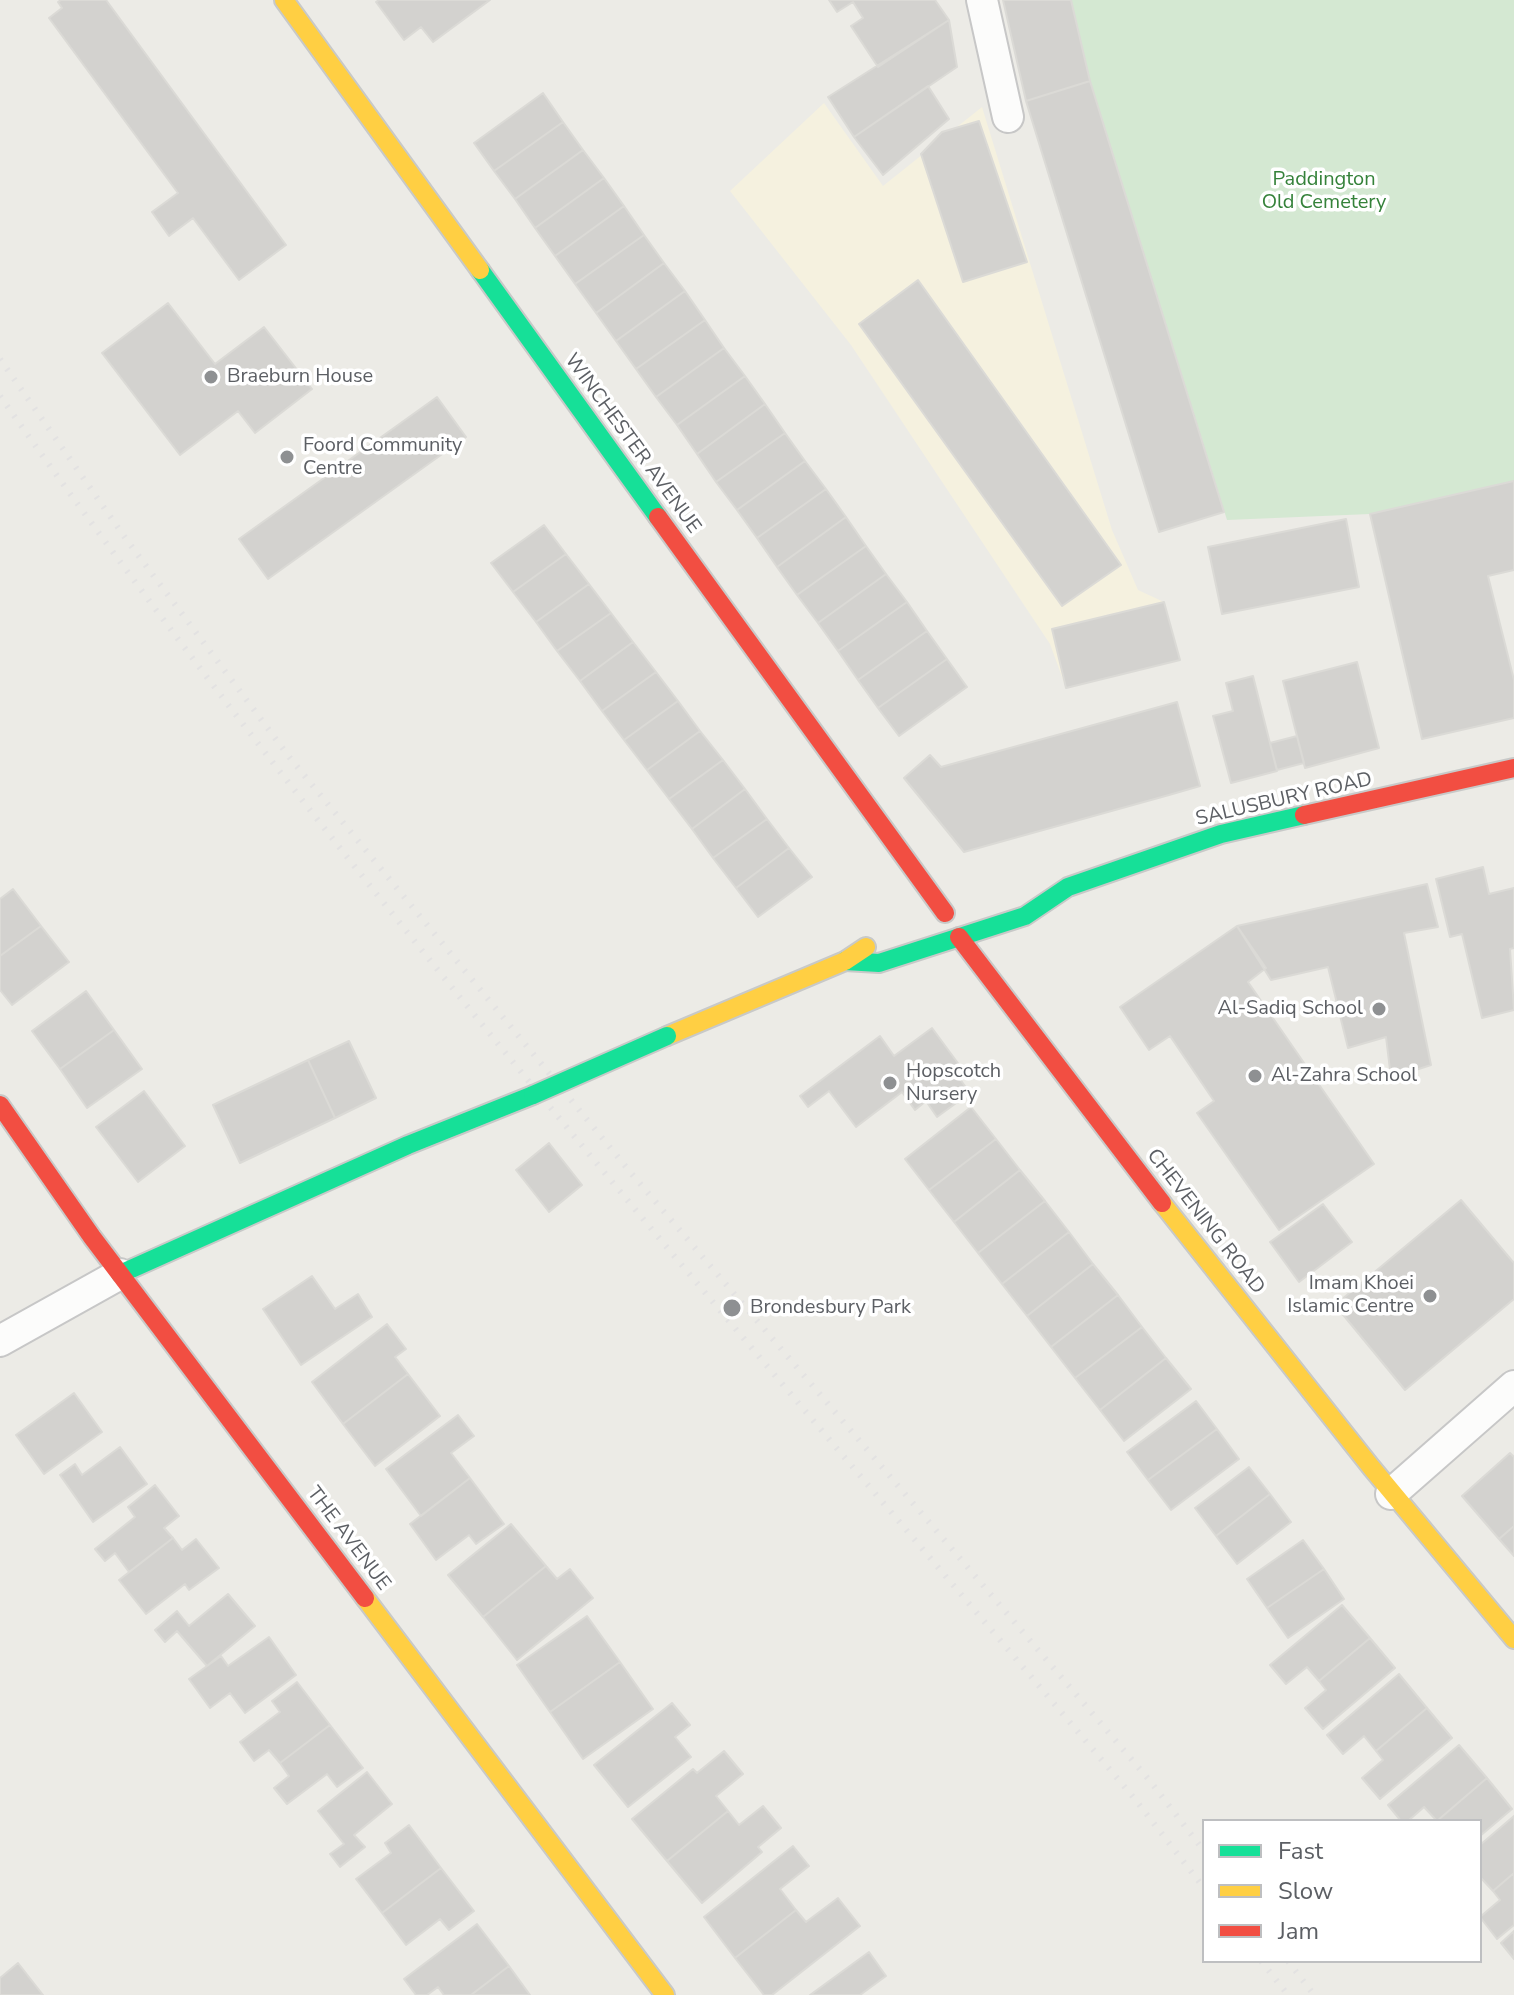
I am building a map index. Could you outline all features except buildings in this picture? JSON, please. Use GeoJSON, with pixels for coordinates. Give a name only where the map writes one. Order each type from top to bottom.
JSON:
{"type":"FeatureCollection","features":[{"type":"Feature","properties":{"kind":"street","name":"WINCHESTER AVENUE"},"geometry":{"type":"LineString","coordinates":[[284,0],[945,913]]}},
{"type":"Feature","properties":{"kind":"street"},"geometry":{"type":"LineString","coordinates":[[982,0],[1008,117]]}},
{"type":"Feature","properties":{"kind":"street","name":"SALUSBURY ROAD"},"geometry":{"type":"LineString","coordinates":[[1031,889],[1068,887],[1221,834],[1514,768]]}},
{"type":"Feature","properties":{"kind":"street","name":"SALUSBURY ROAD"},"geometry":{"type":"LineString","coordinates":[[959,937],[1036,911],[1068,887]]}},
{"type":"Feature","properties":{"kind":"street"},"geometry":{"type":"LineString","coordinates":[[0,1341],[120,1274],[408,1145],[496,1111],[845,961],[890,935]]}},
{"type":"Feature","properties":{"kind":"street"},"geometry":{"type":"LineString","coordinates":[[845,961],[879,963],[959,937]]}},
{"type":"Feature","properties":{"kind":"street","name":"CHEVENING ROAD"},"geometry":{"type":"LineString","coordinates":[[959,937],[1181,1229],[1391,1494],[1514,1639]]}},
{"type":"Feature","properties":{"kind":"street","name":"THE AVENUE"},"geometry":{"type":"LineString","coordinates":[[0,1105],[120,1274],[665,1995]]}},
{"type":"Feature","properties":{"kind":"street"},"geometry":{"type":"LineString","coordinates":[[1391,1494],[1514,1386]]}},
{"type":"Feature","properties":{"kind":"shaded area"},"geometry":{"type":"Polygon","coordinates":[[[824,103],[883,186],[982,107],[1112,530],[1138,590],[1164,602],[1180,660],[1066,688],[1050,644],[851,345],[730,191],[824,103]]]}},
{"type":"Feature","properties":{"kind":"green space","name":"Paddington Old Cemetery"},"geometry":{"type":"Polygon","coordinates":[[[1071,0],[1514,0],[1514,481],[1370,514],[1227,520],[1090,81],[1071,0]]]}},
{"type":"Feature","properties":{"kind":"railway"},"geometry":{"type":"LineString","coordinates":[[0,359],[126,539],[290,758],[631,1173],[1150,1781],[1202,1848]]}},
{"type":"Feature","properties":{"kind":"railway"},"geometry":{"type":"LineString","coordinates":[[0,396],[132,578],[269,758],[409,934],[696,1282],[1134,1798],[1202,1885]]}},
{"type":"Feature","properties":{"kind":"railway"},"geometry":{"type":"LineString","coordinates":[[1263,1963],[1288,1995]]}},
{"type":"Feature","properties":{"kind":"railway"},"geometry":{"type":"LineString","coordinates":[[1290,1963],[1314,1995]]}},
{"type":"Feature","properties":{"kind":"traffic: fast"},"geometry":{"type":"LineString","coordinates":[[480,270],[658,517]]}},
{"type":"Feature","properties":{"kind":"traffic: fast"},"geometry":{"type":"LineString","coordinates":[[845,961],[879,963],[1025,916],[1068,887],[1221,834],[1304,815]]}},
{"type":"Feature","properties":{"kind":"traffic: fast"},"geometry":{"type":"LineString","coordinates":[[533,1095],[667,1036]]}},
{"type":"Feature","properties":{"kind":"traffic: fast"},"geometry":{"type":"LineString","coordinates":[[120,1274],[408,1145],[533,1095]]}},
{"type":"Feature","properties":{"kind":"traffic: slow"},"geometry":{"type":"LineString","coordinates":[[284,0],[480,270]]}},
{"type":"Feature","properties":{"kind":"traffic: slow"},"geometry":{"type":"LineString","coordinates":[[667,1036],[845,961],[866,947]]}},
{"type":"Feature","properties":{"kind":"traffic: slow"},"geometry":{"type":"LineString","coordinates":[[1162,1203],[1371,1467],[1514,1639]]}},
{"type":"Feature","properties":{"kind":"traffic: slow"},"geometry":{"type":"LineString","coordinates":[[365,1598],[665,1995]]}},
{"type":"Feature","properties":{"kind":"traffic: jam"},"geometry":{"type":"LineString","coordinates":[[658,517],[945,913]]}},
{"type":"Feature","properties":{"kind":"traffic: jam"},"geometry":{"type":"LineString","coordinates":[[1304,815],[1514,768]]}},
{"type":"Feature","properties":{"kind":"traffic: jam"},"geometry":{"type":"LineString","coordinates":[[959,937],[1162,1203]]}},
{"type":"Feature","properties":{"kind":"traffic: jam"},"geometry":{"type":"LineString","coordinates":[[0,1105],[92,1237],[365,1598]]}},
{"type":"Feature","properties":{"kind":"place","name":"Braeburn House"},"geometry":{"type":"Point","coordinates":[211,377]}},
{"type":"Feature","properties":{"kind":"place","name":"Foord Community Centre"},"geometry":{"type":"Point","coordinates":[287,457]}},
{"type":"Feature","properties":{"kind":"place","name":"Al-Sadiq School"},"geometry":{"type":"Point","coordinates":[1379,1009]}},
{"type":"Feature","properties":{"kind":"place","name":"Al-Zahra School"},"geometry":{"type":"Point","coordinates":[1255,1076]}},
{"type":"Feature","properties":{"kind":"place","name":"Hopscotch Nursery"},"geometry":{"type":"Point","coordinates":[890,1083]}},
{"type":"Feature","properties":{"kind":"place","name":"Imam Khoei Islamic Centre"},"geometry":{"type":"Point","coordinates":[1430,1296]}},
{"type":"Feature","properties":{"kind":"place","name":"Brondesbury Park"},"geometry":{"type":"Point","coordinates":[732,1308]}}]}
